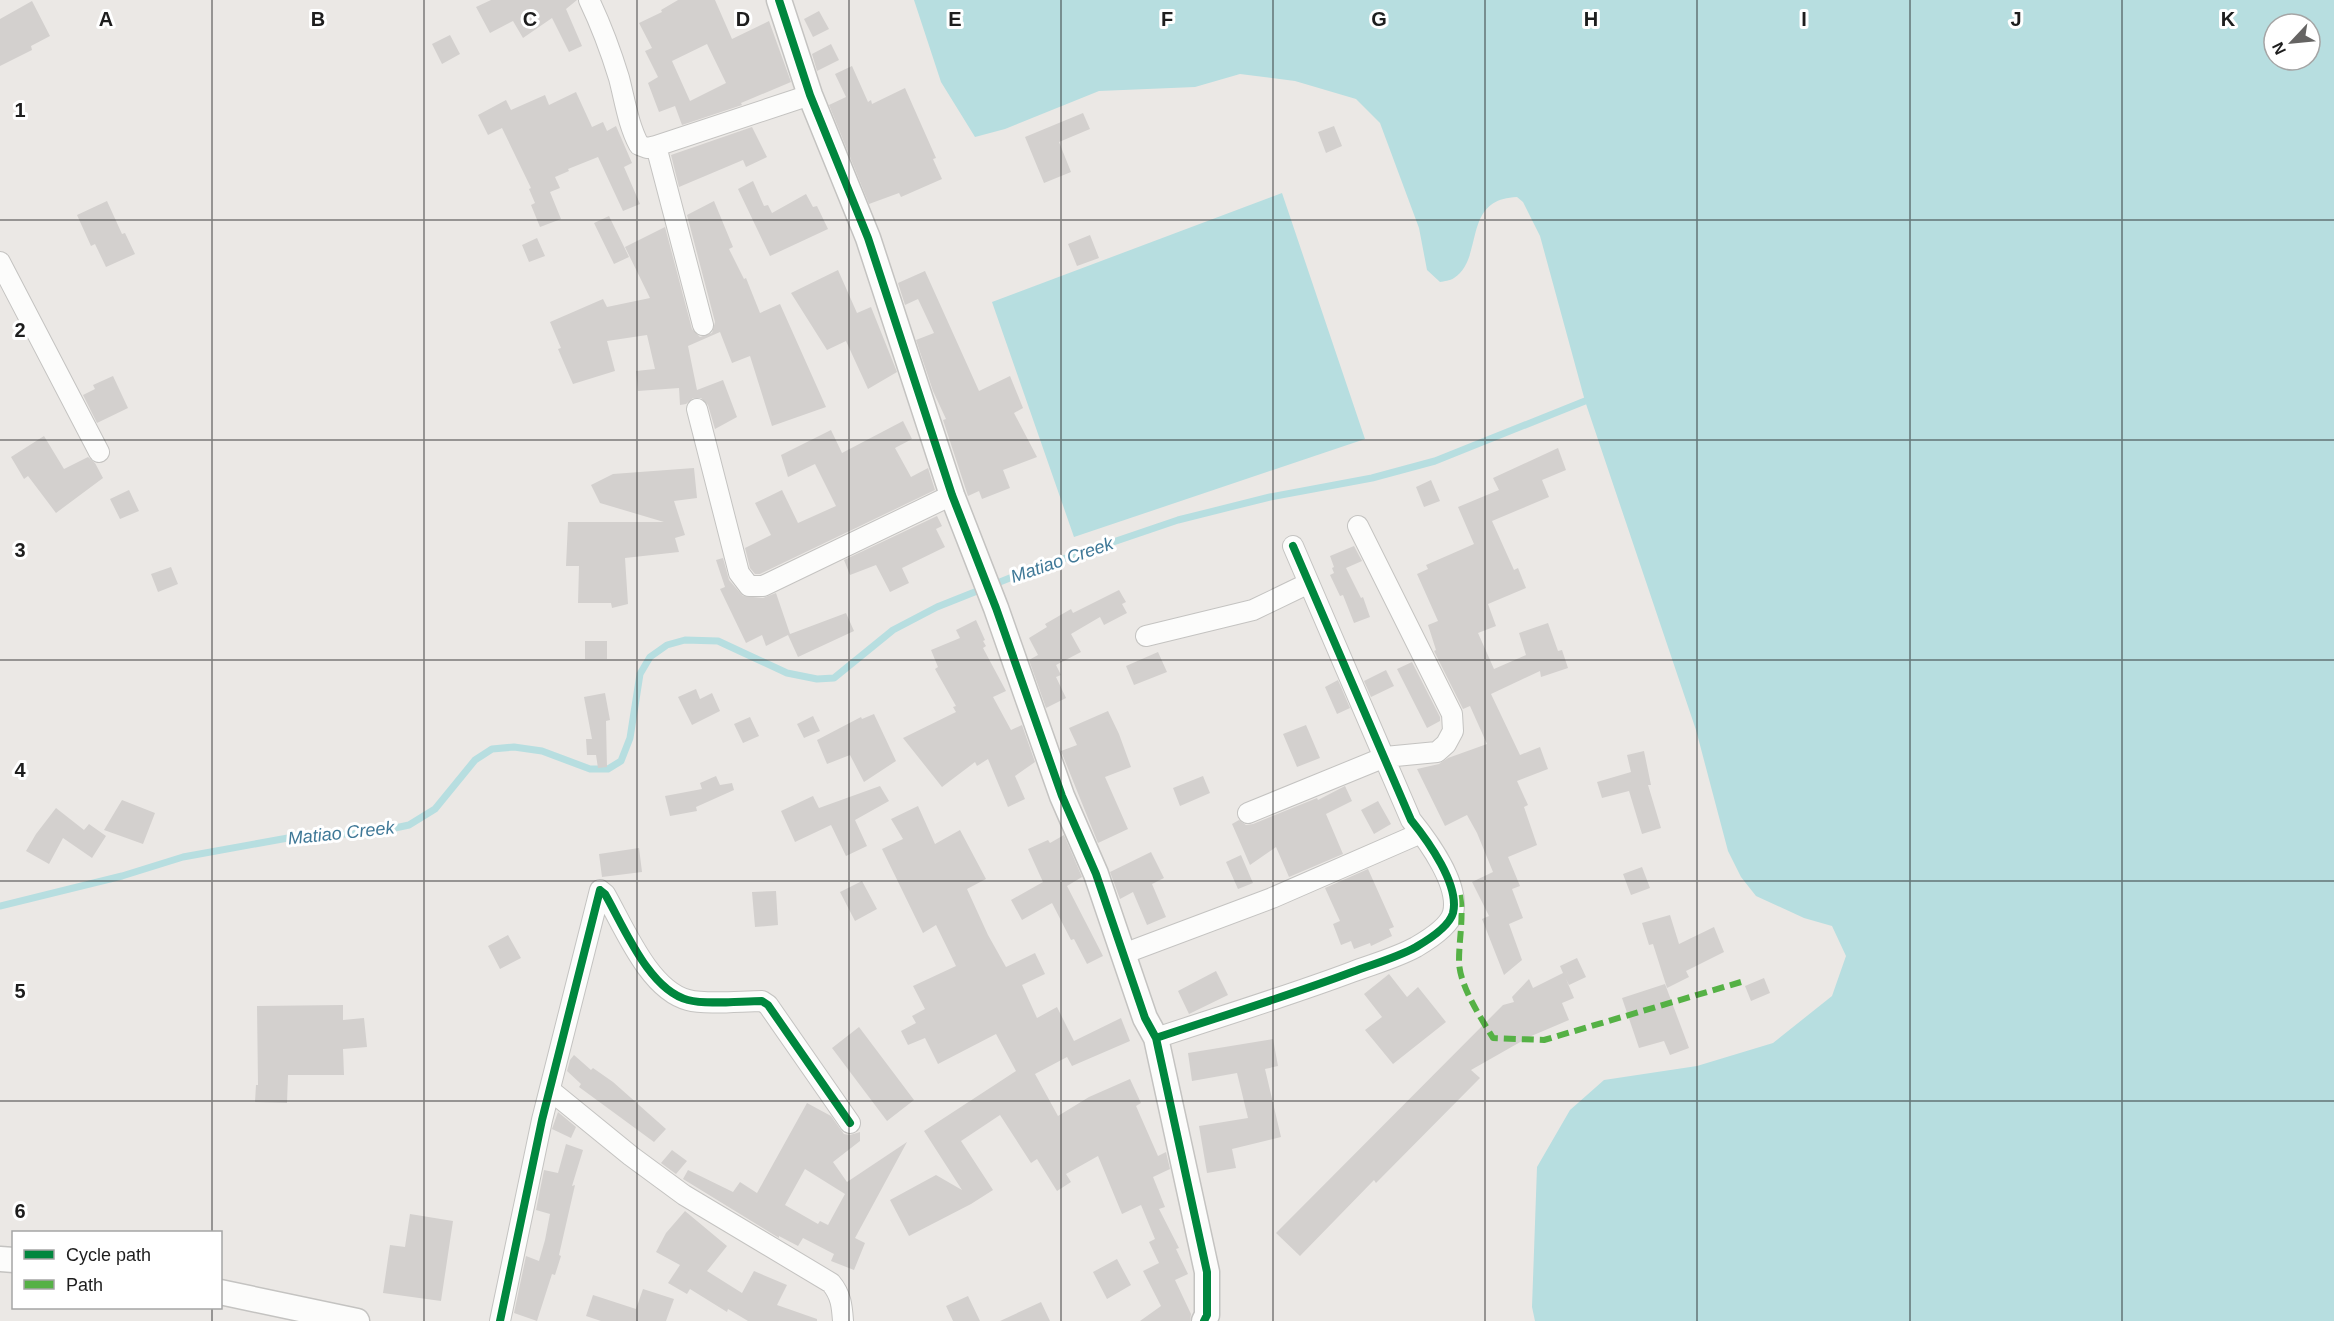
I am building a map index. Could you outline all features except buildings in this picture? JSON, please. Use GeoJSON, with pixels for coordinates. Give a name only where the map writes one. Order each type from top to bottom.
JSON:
{"type":"FeatureCollection","features":[{"type":"Feature","properties":{"kind":"street"},"geometry":{"type":"LineString","coordinates":[[589,0],[601,25],[619,78],[631,130],[639,145],[647,148],[656,146],[810,94]]}},
{"type":"Feature","properties":{"kind":"street"},"geometry":{"type":"LineString","coordinates":[[779,0],[810,94],[868,238],[951,495],[972,542],[1062,796],[1096,874],[1146,1018],[1156,1038],[1207,1272],[1207,1315],[1204,1321]]}},
{"type":"Feature","properties":{"kind":"street"},"geometry":{"type":"LineString","coordinates":[[656,146],[703,325]]}},
{"type":"Feature","properties":{"kind":"street"},"geometry":{"type":"LineString","coordinates":[[0,262],[99,452]]}},
{"type":"Feature","properties":{"kind":"street"},"geometry":{"type":"LineString","coordinates":[[697,409],[739,573],[749,586],[763,586],[951,495]]}},
{"type":"Feature","properties":{"kind":"street"},"geometry":{"type":"LineString","coordinates":[[1248,813],[1385,757],[1437,752],[1446,744],[1452,731],[1452,714],[1358,526]]}},
{"type":"Feature","properties":{"kind":"street"},"geometry":{"type":"LineString","coordinates":[[1156,1038],[1361,969],[1417,946],[1438,931],[1452,916],[1455,901],[1444,871],[1421,832],[1411,820],[1293,546]]}},
{"type":"Feature","properties":{"kind":"street"},"geometry":{"type":"LineString","coordinates":[[1146,636],[1253,610],[1309,583]]}},
{"type":"Feature","properties":{"kind":"street"},"geometry":{"type":"LineString","coordinates":[[1123,954],[1272,898],[1421,832]]}},
{"type":"Feature","properties":{"kind":"street"},"geometry":{"type":"LineString","coordinates":[[500,1321],[550,1090],[601,890],[653,977],[668,990],[690,1001],[762,1001],[768,1005],[850,1123]]}},
{"type":"Feature","properties":{"kind":"street"},"geometry":{"type":"LineString","coordinates":[[550,1090],[684,1196],[831,1283],[838,1292],[842,1304],[843,1321]]}},
{"type":"Feature","properties":{"kind":"street"},"geometry":{"type":"LineString","coordinates":[[222,1292],[357,1321]]}},
{"type":"Feature","properties":{"kind":"water"},"geometry":{"type":"Polygon","coordinates":[[[914,0],[2334,0],[2334,1321],[1535,1321],[1532,1307],[1537,1167],[1570,1110],[1604,1080],[1697,1066],[1773,1043],[1832,996],[1846,956],[1832,926],[1804,918],[1756,896],[1741,877],[1728,851],[1696,730],[1585,401],[1540,236],[1523,202],[1517,197],[1499,200],[1488,208],[1481,218],[1463,269],[1452,279],[1440,282],[1427,270],[1419,228],[1380,123],[1356,99],[1295,81],[1240,74],[1195,87],[1099,91],[1005,129],[975,137],[941,82],[914,0]]]}},
{"type":"Feature","properties":{"kind":"water"},"geometry":{"type":"Polygon","coordinates":[[[1282,193],[1365,439],[1074,537],[992,302],[1282,193]]]}},
{"type":"Feature","properties":{"kind":"waterway","name":"Matiao Creek"},"geometry":{"type":"LineString","coordinates":[[0,906],[122,876],[183,857],[299,836],[372,833],[409,825],[435,809],[475,760],[492,749],[514,747],[542,751],[590,769],[608,769],[621,761],[630,738],[640,674],[650,657],[667,645],[685,640],[718,641],[787,673],[817,679],[834,678],[893,630],[937,607],[1025,572],[1178,520],[1270,497],[1372,478],[1435,461],[1585,401]]}},
{"type":"Feature","properties":{"kind":"marked path"},"geometry":{"type":"LineString","coordinates":[[1460,895],[1462,912],[1460,970],[1471,1001],[1493,1038],[1544,1040],[1741,982]]}},
{"type":"Feature","properties":{"kind":"cycle path"},"geometry":{"type":"LineString","coordinates":[[779,0],[810,95],[868,238],[952,495],[996,608],[1062,796],[1096,874],[1145,1018],[1156,1038],[1207,1272],[1207,1315],[1204,1321]]}},
{"type":"Feature","properties":{"kind":"cycle path"},"geometry":{"type":"LineString","coordinates":[[1156,1038],[1401,954],[1438,933],[1453,913],[1454,902],[1447,877],[1434,851],[1411,820],[1293,546]]}},
{"type":"Feature","properties":{"kind":"cycle path"},"geometry":{"type":"LineString","coordinates":[[500,1321],[542,1120],[600,890],[605,894],[639,956],[661,984],[674,994],[696,1001],[714,1003],[762,1001],[768,1005],[850,1123]]}}]}
